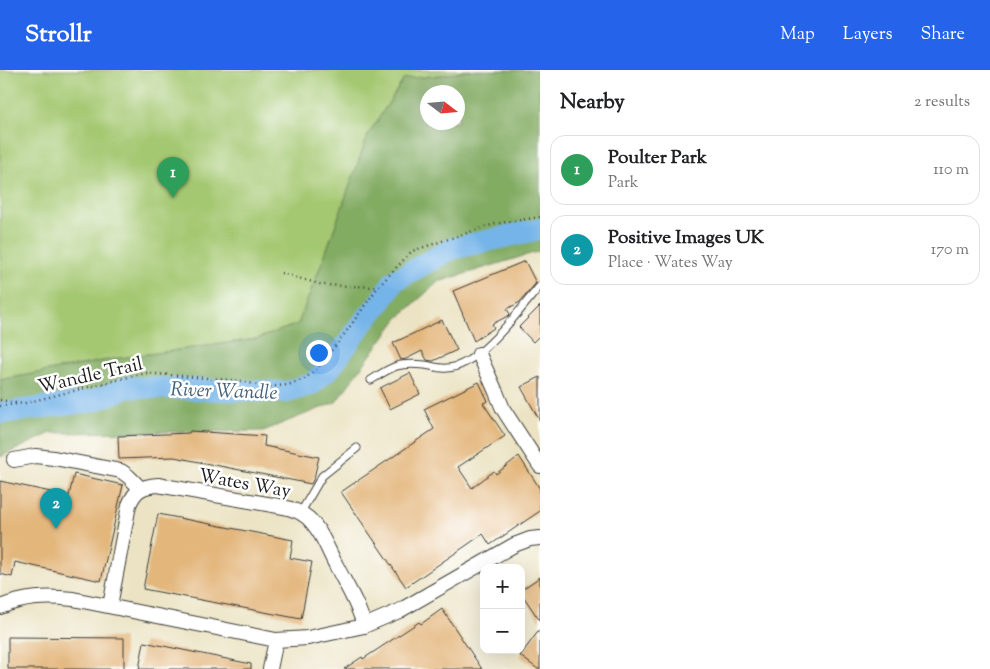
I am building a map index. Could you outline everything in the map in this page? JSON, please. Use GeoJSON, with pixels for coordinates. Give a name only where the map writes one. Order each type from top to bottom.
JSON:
{"type":"FeatureCollection","features":[{"type":"Feature","properties":{"kind":"street"},"geometry":{"type":"LineString","coordinates":[[479,354],[503,409],[540,466]]}},
{"type":"Feature","properties":{"kind":"street"},"geometry":{"type":"LineString","coordinates":[[14,460],[34,456],[54,458],[121,471],[141,489],[132,496],[129,505],[110,606]]}},
{"type":"Feature","properties":{"kind":"street","name":"Wates Way"},"geometry":{"type":"LineString","coordinates":[[141,489],[147,486],[158,485],[284,507],[301,512],[311,520],[319,532],[362,617],[364,626]]}},
{"type":"Feature","properties":{"kind":"street"},"geometry":{"type":"LineString","coordinates":[[0,607],[16,601],[47,597],[73,599],[276,640],[308,638],[364,626],[400,611],[514,545],[530,539],[540,538]]}},
{"type":"Feature","properties":{"kind":"street"},"geometry":{"type":"LineString","coordinates":[[270,669],[276,640]]}},
{"type":"Feature","properties":{"kind":"lane"},"geometry":{"type":"LineString","coordinates":[[371,380],[402,364],[448,368],[460,365],[479,354],[495,339],[540,286]]}},
{"type":"Feature","properties":{"kind":"lane"},"geometry":{"type":"LineString","coordinates":[[301,512],[322,476],[357,448]]}},
{"type":"Feature","properties":{"kind":"path","name":"Wandle Trail"},"geometry":{"type":"LineString","coordinates":[[0,406],[20,404],[145,373],[242,381],[265,387],[288,385],[304,379],[316,370],[378,287],[412,251],[494,224],[540,217]]}},
{"type":"Feature","properties":{"kind":"path"},"geometry":{"type":"LineString","coordinates":[[281,273],[324,285],[378,287]]}},
{"type":"Feature","properties":{"kind":"path"},"geometry":{"type":"LineString","coordinates":[[0,400],[20,404]]}},
{"type":"Feature","properties":{"kind":"green space"},"geometry":{"type":"Polygon","coordinates":[[[0,70],[472,70],[404,79],[368,135],[298,324],[256,339],[113,359],[0,380],[0,70]]]}},
{"type":"Feature","properties":{"kind":"green space"},"geometry":{"type":"Polygon","coordinates":[[[472,70],[540,70],[540,251],[438,282],[397,319],[336,402],[263,431],[51,433],[0,457],[0,380],[113,359],[256,339],[298,324],[368,135],[404,79],[472,70]]]}},
{"type":"Feature","properties":{"kind":"building"},"geometry":{"type":"Polygon","coordinates":[[[525,261],[536,283],[520,302],[507,309],[510,314],[508,316],[492,324],[494,328],[474,341],[453,291],[525,261]]]}},
{"type":"Feature","properties":{"kind":"building"},"geometry":{"type":"Polygon","coordinates":[[[540,306],[540,335],[533,342],[519,327],[540,306]]]}},
{"type":"Feature","properties":{"kind":"building"},"geometry":{"type":"Polygon","coordinates":[[[442,320],[457,350],[433,361],[427,360],[422,351],[401,360],[393,343],[442,320]]]}},
{"type":"Feature","properties":{"kind":"building"},"geometry":{"type":"Polygon","coordinates":[[[410,373],[420,394],[390,409],[380,388],[410,373]]]}},
{"type":"Feature","properties":{"kind":"building"},"geometry":{"type":"Polygon","coordinates":[[[540,377],[540,421],[521,387],[540,377]]]}},
{"type":"Feature","properties":{"kind":"building"},"geometry":{"type":"Polygon","coordinates":[[[479,382],[488,401],[483,403],[505,436],[458,467],[472,488],[494,471],[496,474],[519,456],[540,489],[540,511],[490,545],[483,534],[406,587],[341,492],[434,429],[424,409],[479,382]]]}},
{"type":"Feature","properties":{"kind":"building"},"geometry":{"type":"Polygon","coordinates":[[[190,431],[265,436],[264,446],[319,457],[314,478],[311,484],[174,457],[119,459],[118,436],[189,433],[190,431]]]}},
{"type":"Feature","properties":{"kind":"building"},"geometry":{"type":"Polygon","coordinates":[[[74,474],[123,485],[101,581],[15,562],[12,577],[0,574],[0,481],[69,496],[74,474]]]}},
{"type":"Feature","properties":{"kind":"building"},"geometry":{"type":"Polygon","coordinates":[[[158,514],[293,540],[290,558],[312,562],[301,619],[143,589],[158,514]]]}},
{"type":"Feature","properties":{"kind":"building"},"geometry":{"type":"Polygon","coordinates":[[[540,577],[540,621],[525,599],[525,587],[540,577]]]}},
{"type":"Feature","properties":{"kind":"building"},"geometry":{"type":"Polygon","coordinates":[[[442,609],[482,669],[344,669],[362,657],[363,659],[419,622],[421,624],[442,609]]]}},
{"type":"Feature","properties":{"kind":"building"},"geometry":{"type":"Polygon","coordinates":[[[540,629],[540,669],[520,656],[525,654],[525,649],[540,629]]]}},
{"type":"Feature","properties":{"kind":"building"},"geometry":{"type":"Polygon","coordinates":[[[8,637],[124,638],[124,669],[8,669],[8,637]]]}},
{"type":"Feature","properties":{"kind":"building"},"geometry":{"type":"Polygon","coordinates":[[[144,642],[251,664],[251,669],[139,669],[144,642]]]}},
{"type":"Feature","properties":{"kind":"waterway","name":"River Wandle"},"geometry":{"type":"LineString","coordinates":[[0,413],[93,401],[127,387],[287,392],[312,384],[330,368],[364,321],[379,304],[394,281],[451,249],[540,229]]}},
{"type":"Feature","properties":{"kind":"place","name":"Poulter Park"},"geometry":{"type":"Point","coordinates":[173,198]}},
{"type":"Feature","properties":{"kind":"place","name":"Positive Images UK"},"geometry":{"type":"Point","coordinates":[56,529]}}]}
